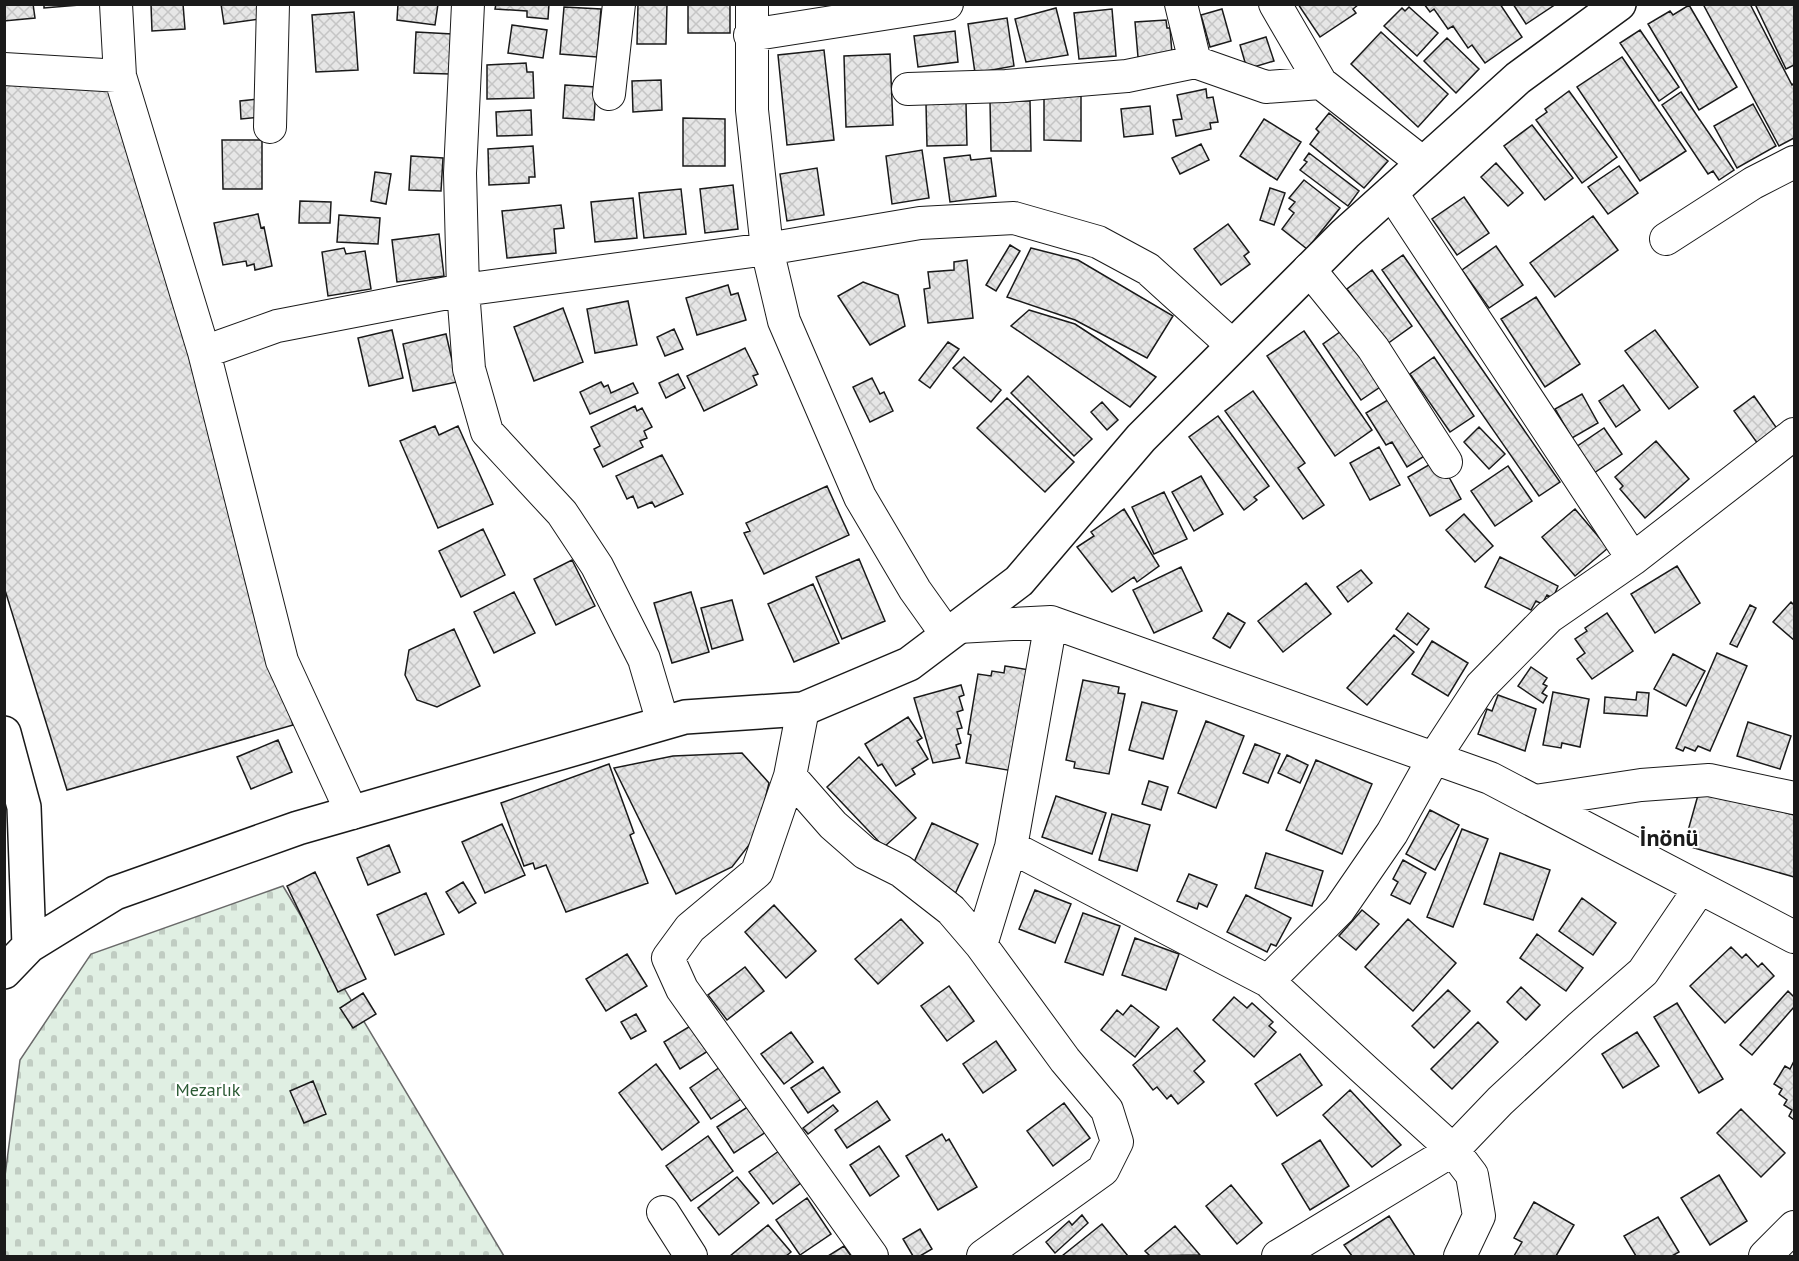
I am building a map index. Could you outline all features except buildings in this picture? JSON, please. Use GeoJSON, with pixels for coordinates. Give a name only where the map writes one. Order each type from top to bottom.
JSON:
{"type":"FeatureCollection","features":[{"type":"Feature","properties":{"kind":"main road"},"geometry":{"type":"LineString","coordinates":[[4,972],[29,946],[115,893],[298,828],[685,717],[803,709],[909,664],[1019,581],[1142,438],[1310,269],[1391,192],[1518,78],[1619,4]]}},
{"type":"Feature","properties":{"kind":"main road"},"geometry":{"type":"LineString","coordinates":[[4,733],[24,807],[29,946]]}},
{"type":"Feature","properties":{"kind":"street"},"geometry":{"type":"LineString","coordinates":[[117,4],[120,76],[204,352],[282,661],[352,813]]}},
{"type":"Feature","properties":{"kind":"street"},"geometry":{"type":"LineString","coordinates":[[270,127],[273,4]]}},
{"type":"Feature","properties":{"kind":"street"},"geometry":{"type":"LineString","coordinates":[[468,4],[460,173],[463,290],[469,369],[487,432],[562,513],[597,566],[645,658],[663,723]]}},
{"type":"Feature","properties":{"kind":"street"},"geometry":{"type":"LineString","coordinates":[[609,94],[618,4]]}},
{"type":"Feature","properties":{"kind":"street"},"geometry":{"type":"LineString","coordinates":[[947,4],[751,20],[752,110],[767,249],[784,321],[860,497],[915,590],[952,631],[1051,622],[1490,778],[1794,937]]}},
{"type":"Feature","properties":{"kind":"street"},"geometry":{"type":"LineString","coordinates":[[1181,4],[1195,62]]}},
{"type":"Feature","properties":{"kind":"street"},"geometry":{"type":"LineString","coordinates":[[1275,4],[1321,83],[1423,163]]}},
{"type":"Feature","properties":{"kind":"street"},"geometry":{"type":"LineString","coordinates":[[908,89],[1006,86],[1127,76],[1195,62],[1266,87],[1321,83]]}},
{"type":"Feature","properties":{"kind":"street"},"geometry":{"type":"LineString","coordinates":[[4,69],[120,76]]}},
{"type":"Feature","properties":{"kind":"street"},"geometry":{"type":"LineString","coordinates":[[1666,239],[1753,183],[1794,162]]}},
{"type":"Feature","properties":{"kind":"street"},"geometry":{"type":"LineString","coordinates":[[1391,192],[1633,559]]}},
{"type":"Feature","properties":{"kind":"street"},"geometry":{"type":"LineString","coordinates":[[204,352],[277,326],[463,290],[767,249],[920,224],[1014,218],[1098,242],[1148,270],[1233,346]]}},
{"type":"Feature","properties":{"kind":"street"},"geometry":{"type":"LineString","coordinates":[[1310,269],[1373,348],[1446,462]]}},
{"type":"Feature","properties":{"kind":"street"},"geometry":{"type":"LineString","coordinates":[[1268,981],[1339,910],[1392,833],[1434,758],[1480,686],[1549,617],[1633,559],[1794,434]]}},
{"type":"Feature","properties":{"kind":"street"},"geometry":{"type":"LineString","coordinates":[[981,945],[1011,848],[1051,622]]}},
{"type":"Feature","properties":{"kind":"street"},"geometry":{"type":"LineString","coordinates":[[803,709],[790,776],[757,872],[690,928],[668,958],[682,989],[872,1257]]}},
{"type":"Feature","properties":{"kind":"street"},"geometry":{"type":"LineString","coordinates":[[790,776],[833,825],[865,853],[901,871],[951,910],[981,945],[1065,1060],[1107,1110],[1117,1142],[1103,1170],[983,1257]]}},
{"type":"Feature","properties":{"kind":"street"},"geometry":{"type":"LineString","coordinates":[[1535,801],[1641,785],[1709,780],[1794,798]]}},
{"type":"Feature","properties":{"kind":"street"},"geometry":{"type":"LineString","coordinates":[[1011,848],[1268,981],[1454,1150],[1472,1175],[1479,1216],[1460,1257]]}},
{"type":"Feature","properties":{"kind":"street"},"geometry":{"type":"LineString","coordinates":[[1285,1255],[1454,1150],[1500,1101],[1642,972],[1701,888]]}},
{"type":"Feature","properties":{"kind":"street"},"geometry":{"type":"LineString","coordinates":[[663,1212],[691,1257]]}},
{"type":"Feature","properties":{"kind":"street"},"geometry":{"type":"LineString","coordinates":[[1765,1257],[1794,1227]]}},
{"type":"Feature","properties":{"kind":"green space","name":"Mezarlık"},"geometry":{"type":"Polygon","coordinates":[[[283,886],[504,1256],[5,1256],[5,1176],[20,1060],[91,954],[283,886]]]}},
{"type":"Feature","properties":{"kind":"district","name":"İnönü"},"geometry":{"type":"Point","coordinates":[1669,838]}}]}
